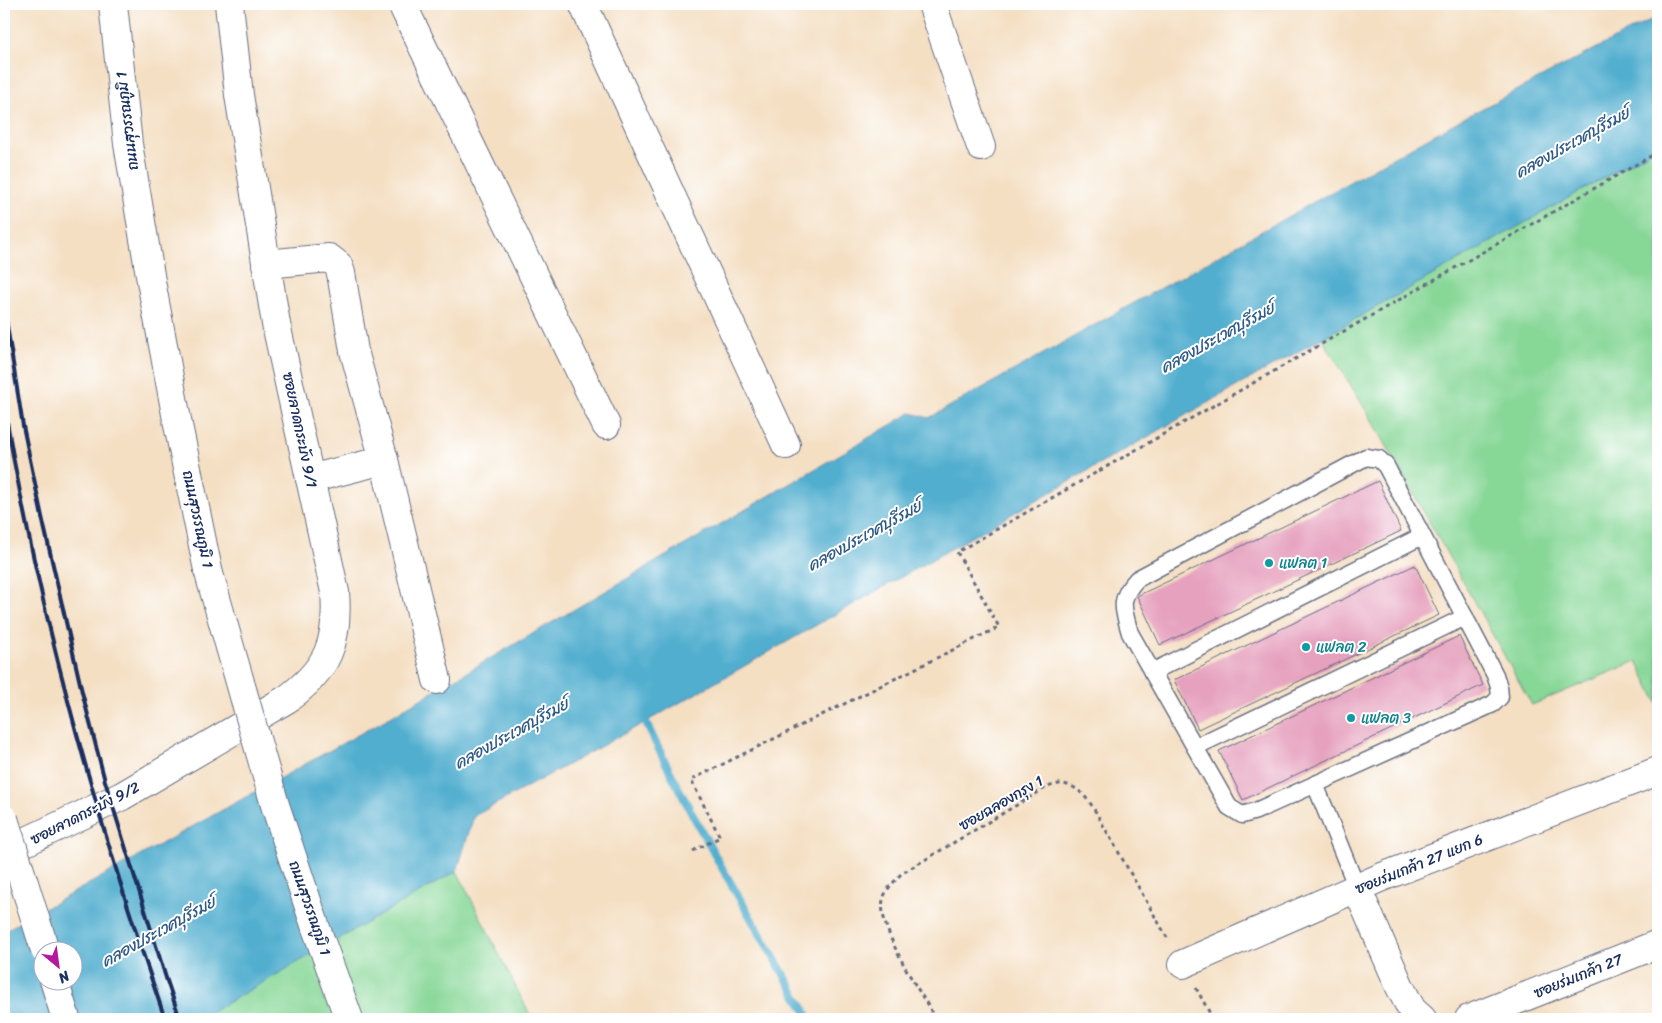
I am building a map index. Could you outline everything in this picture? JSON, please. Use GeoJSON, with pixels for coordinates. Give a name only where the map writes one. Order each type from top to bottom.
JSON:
{"type":"FeatureCollection","features":[{"type":"Feature","properties":{"kind":"main road","name":"ถนนสุวรรณภูมิ 1"},"geometry":{"type":"LineString","coordinates":[[114,4],[131,164],[178,426],[208,570],[275,805],[349,1019]]}},
{"type":"Feature","properties":{"kind":"main road","name":"ซอยลาดกระบัง 9/1"},"geometry":{"type":"LineString","coordinates":[[164,770],[287,699],[305,686],[318,671],[328,655],[335,632],[337,610],[335,592],[276,324],[238,95],[229,4]]}},
{"type":"Feature","properties":{"kind":"main road"},"geometry":{"type":"LineString","coordinates":[[402,4],[606,425]]}},
{"type":"Feature","properties":{"kind":"main road"},"geometry":{"type":"LineString","coordinates":[[583,4],[786,445]]}},
{"type":"Feature","properties":{"kind":"main road"},"geometry":{"type":"LineString","coordinates":[[932,4],[981,147]]}},
{"type":"Feature","properties":{"kind":"main road"},"geometry":{"type":"LineString","coordinates":[[266,264],[329,258],[338,265],[342,273],[354,351],[384,460],[437,680]]}},
{"type":"Feature","properties":{"kind":"main road"},"geometry":{"type":"LineString","coordinates":[[310,479],[384,460]]}},
{"type":"Feature","properties":{"kind":"main road","name":"ซอยลาดกระบัง 9/2"},"geometry":{"type":"LineString","coordinates":[[4,852],[122,796],[164,770]]}},
{"type":"Feature","properties":{"kind":"main road","name":"ซอยร่มเกล้า 27 แยก 6"},"geometry":{"type":"LineString","coordinates":[[1182,964],[1357,888],[1658,771]]}},
{"type":"Feature","properties":{"kind":"main road"},"geometry":{"type":"LineString","coordinates":[[4,819],[42,940]]}},
{"type":"Feature","properties":{"kind":"main road"},"geometry":{"type":"LineString","coordinates":[[1357,888],[1400,987],[1412,1010],[1422,1019]]}},
{"type":"Feature","properties":{"kind":"main road","name":"ซอยร่มเกล้า 27"},"geometry":{"type":"LineString","coordinates":[[1469,1019],[1658,944]]}},
{"type":"Feature","properties":{"kind":"main road"},"geometry":{"type":"LineString","coordinates":[[57,990],[66,1019]]}},
{"type":"Feature","properties":{"kind":"lane"},"geometry":{"type":"LineString","coordinates":[[1366,457],[1374,457],[1386,466],[1465,617],[1495,675],[1499,687],[1500,697],[1493,704],[1256,811],[1242,815],[1229,807],[1130,633],[1123,602],[1127,590],[1137,579],[1145,574],[1358,461],[1366,457]]}},
{"type":"Feature","properties":{"kind":"lane"},"geometry":{"type":"LineString","coordinates":[[1152,672],[1422,536]]}},
{"type":"Feature","properties":{"kind":"lane"},"geometry":{"type":"LineString","coordinates":[[1196,747],[1465,617]]}},
{"type":"Feature","properties":{"kind":"lane"},"geometry":{"type":"LineString","coordinates":[[1316,784],[1357,888]]}},
{"type":"Feature","properties":{"kind":"path"},"geometry":{"type":"LineString","coordinates":[[693,851],[720,837],[691,780],[999,627],[957,552],[1658,152]]}},
{"type":"Feature","properties":{"kind":"path","name":"ซอยฉลองกรุง 1"},"geometry":{"type":"LineString","coordinates":[[936,1019],[892,940],[883,915],[883,899],[890,886],[901,874],[1047,787],[1062,784],[1074,788],[1085,795],[1094,809],[1213,1019]]}},
{"type":"Feature","properties":{"kind":"green space"},"geometry":{"type":"Polygon","coordinates":[[[1658,147],[1658,704],[1637,661],[1532,705],[1376,427],[1322,338],[1658,147]]]}},
{"type":"Feature","properties":{"kind":"green space"},"geometry":{"type":"Polygon","coordinates":[[[457,871],[532,1019],[199,1019],[457,871]]]}},
{"type":"Feature","properties":{"kind":"water","name":"คลองประเวศบุรีรมย์"},"geometry":{"type":"Polygon","coordinates":[[[1658,16],[1658,147],[660,714],[474,816],[457,871],[199,1019],[4,1019],[4,931],[383,721],[911,413],[929,418],[1460,120],[1658,16]]]}},
{"type":"Feature","properties":{"kind":"building","name":"แฟลต 1"},"geometry":{"type":"Polygon","coordinates":[[[1378,481],[1401,531],[1160,645],[1137,596],[1378,481]]]}},
{"type":"Feature","properties":{"kind":"building","name":"แฟลต 2"},"geometry":{"type":"Polygon","coordinates":[[[1415,565],[1439,615],[1198,729],[1174,680],[1415,565]]]}},
{"type":"Feature","properties":{"kind":"building","name":"แฟลต 3"},"geometry":{"type":"Polygon","coordinates":[[[1459,636],[1483,685],[1243,800],[1219,751],[1459,636]]]}},
{"type":"Feature","properties":{"kind":"waterway"},"geometry":{"type":"LineString","coordinates":[[641,712],[700,829],[810,1019]]}},
{"type":"Feature","properties":{"kind":"railway"},"geometry":{"type":"LineString","coordinates":[[4,307],[23,426],[82,692],[105,781],[180,1019]]}},
{"type":"Feature","properties":{"kind":"railway"},"geometry":{"type":"LineString","coordinates":[[4,405],[34,561],[72,715],[116,868],[165,1019]]}},
{"type":"Feature","properties":{"kind":"place","name":"แฟลต 1"},"geometry":{"type":"Point","coordinates":[1269,563]}},
{"type":"Feature","properties":{"kind":"place","name":"แฟลต 2"},"geometry":{"type":"Point","coordinates":[1306,647]}},
{"type":"Feature","properties":{"kind":"place","name":"แฟลต 3"},"geometry":{"type":"Point","coordinates":[1351,718]}}]}
